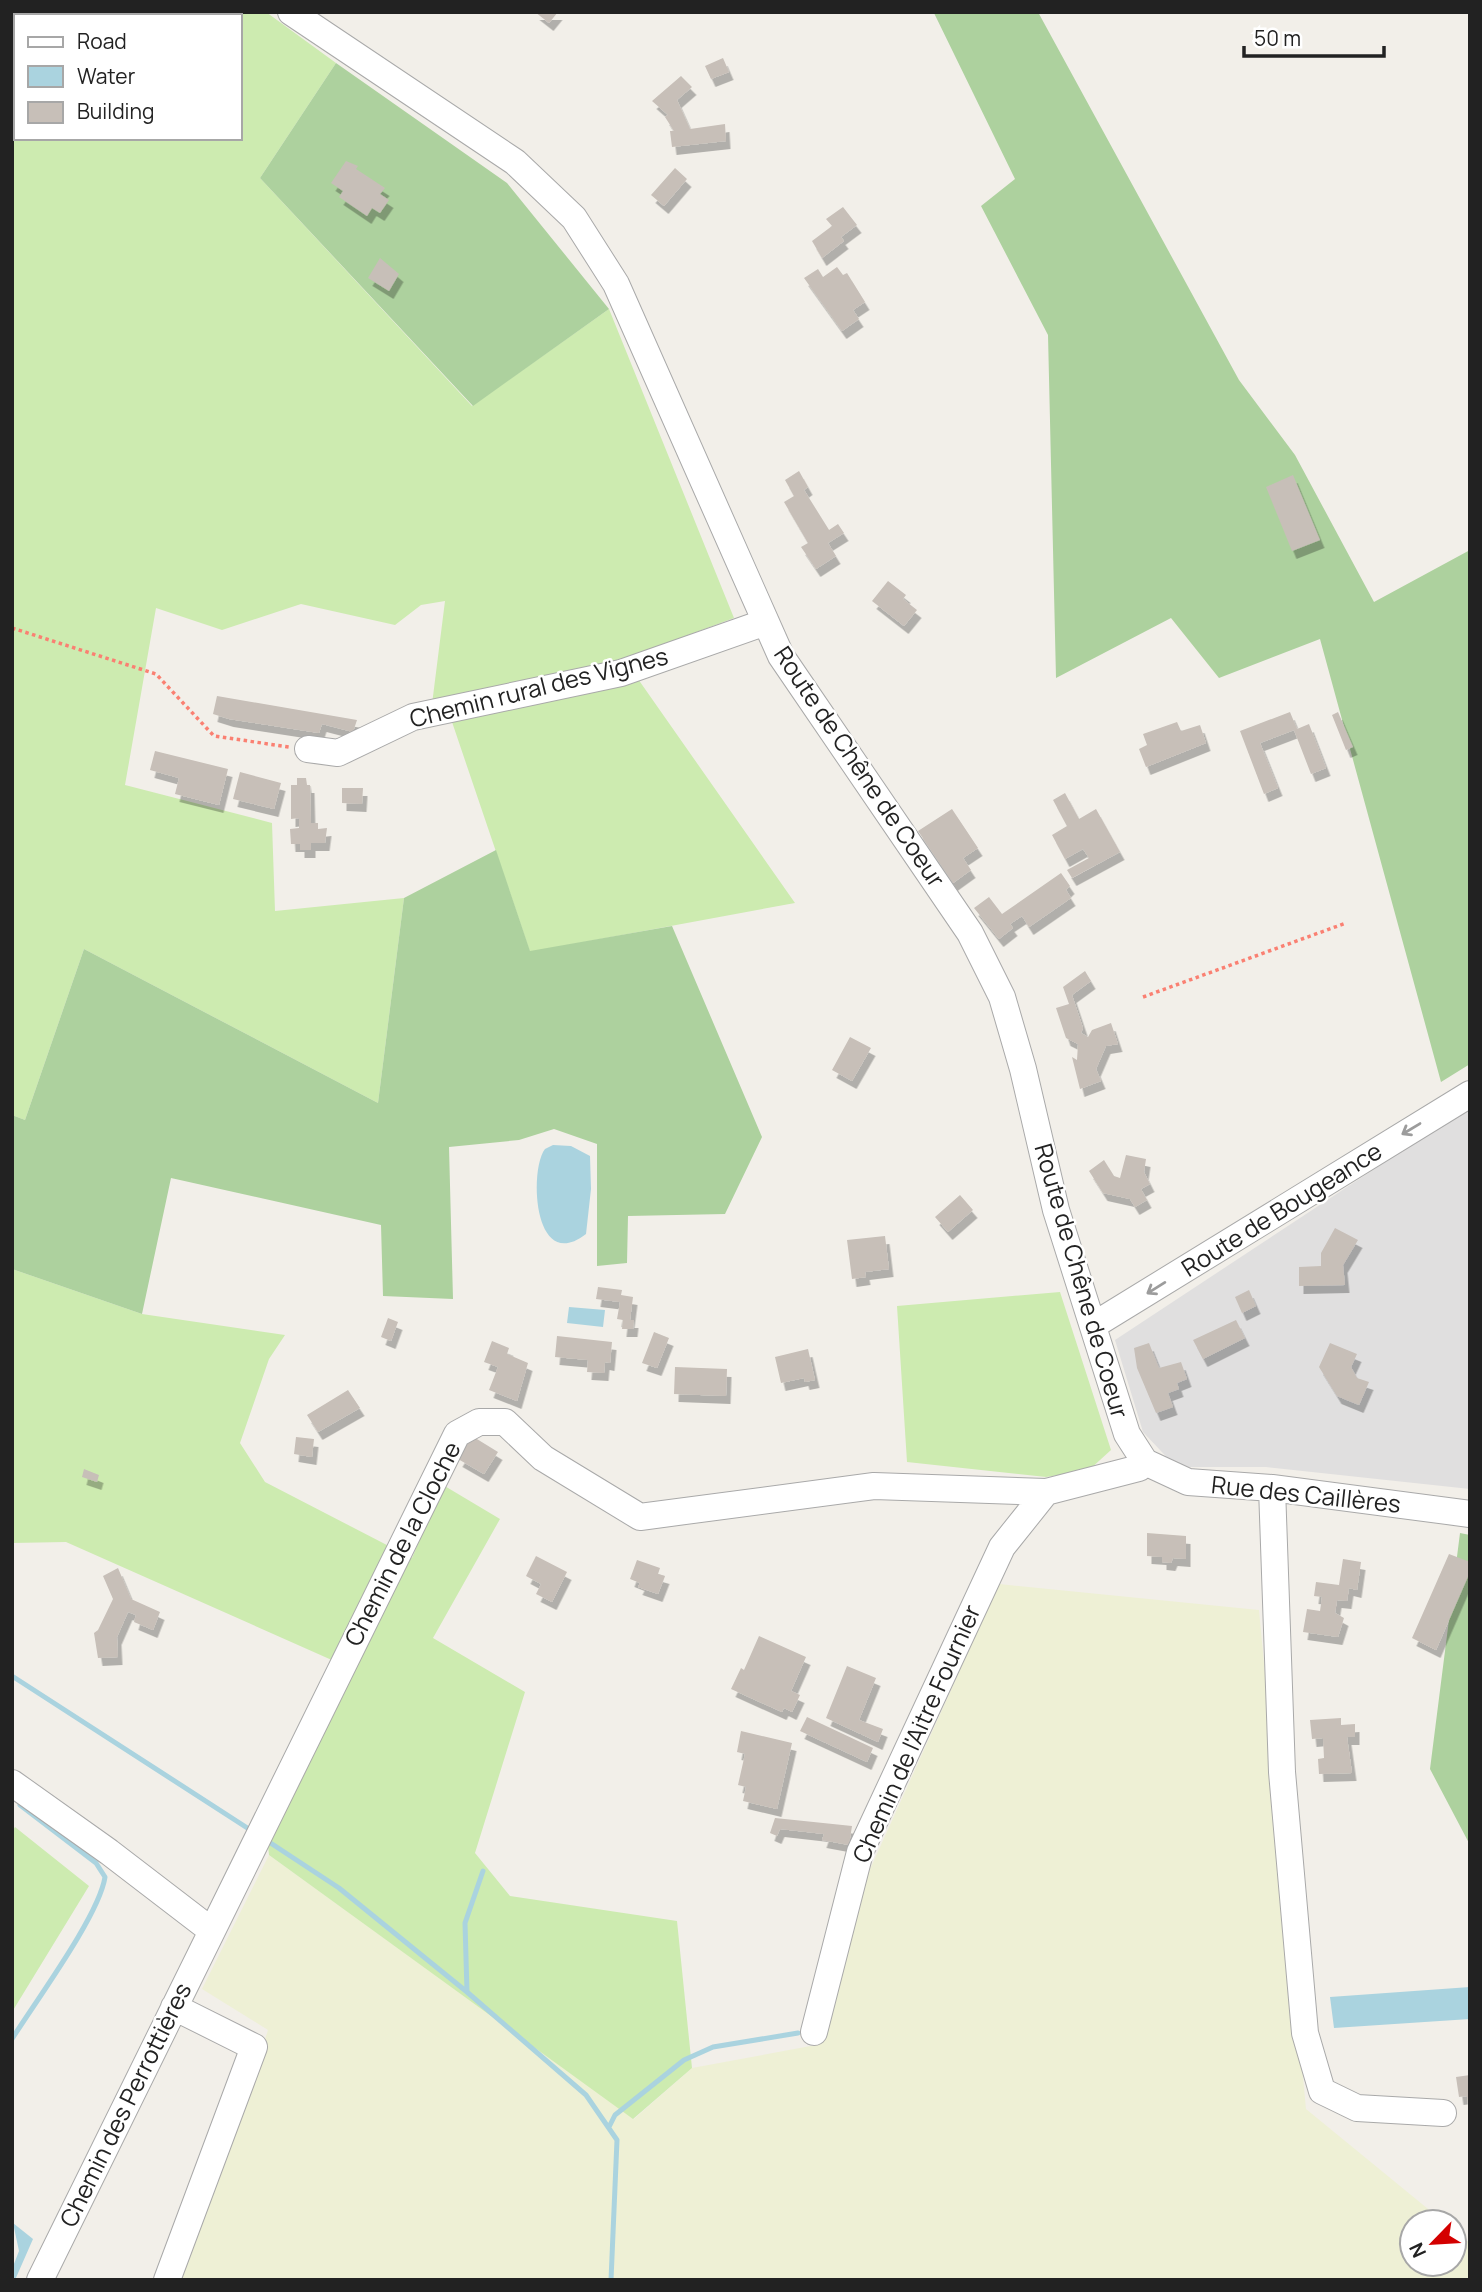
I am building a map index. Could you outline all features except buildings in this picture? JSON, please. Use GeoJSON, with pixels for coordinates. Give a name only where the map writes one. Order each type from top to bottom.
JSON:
{"type":"FeatureCollection","features":[{"type":"Feature","properties":{"kind":"street","name":"Route de Chêne de Coeur"},"geometry":{"type":"LineString","coordinates":[[291,12],[515,162],[574,218],[616,285],[781,656],[970,933],[1002,997],[1023,1069],[1056,1210],[1127,1434],[1145,1462]]}},
{"type":"Feature","properties":{"kind":"street","name":"Chemin rural des Vignes"},"geometry":{"type":"LineString","coordinates":[[308,749],[338,753],[413,717],[621,673],[766,622]]}},
{"type":"Feature","properties":{"kind":"street","name":"Route de Bougeance"},"geometry":{"type":"LineString","coordinates":[[1094,1325],[1470,1094]]}},
{"type":"Feature","properties":{"kind":"street","name":"Chemin de la Cloche"},"geometry":{"type":"LineString","coordinates":[[212,1931],[457,1434],[479,1422],[505,1422],[543,1458],[640,1517],[874,1486],[1046,1492],[1139,1468],[1145,1462]]}},
{"type":"Feature","properties":{"kind":"street","name":"Rue des Caillères"},"geometry":{"type":"LineString","coordinates":[[1145,1462],[1188,1482],[1272,1488],[1470,1514]]}},
{"type":"Feature","properties":{"kind":"street"},"geometry":{"type":"LineString","coordinates":[[1272,1488],[1282,1772],[1305,2033],[1322,2091],[1357,2108],[1443,2113]]}},
{"type":"Feature","properties":{"kind":"street","name":"Chemin de l'Aitre Fournier"},"geometry":{"type":"LineString","coordinates":[[814,2032],[860,1852],[1002,1547],[1046,1492]]}},
{"type":"Feature","properties":{"kind":"street"},"geometry":{"type":"LineString","coordinates":[[12,1783],[109,1852],[212,1931]]}},
{"type":"Feature","properties":{"kind":"street","name":"Chemin des Perrottières"},"geometry":{"type":"LineString","coordinates":[[40,2280],[212,1931]]}},
{"type":"Feature","properties":{"kind":"street"},"geometry":{"type":"LineString","coordinates":[[167,2280],[254,2047],[174,2007]]}},
{"type":"Feature","properties":{"kind":"path"},"geometry":{"type":"LineString","coordinates":[[12,628],[156,674],[214,736],[308,749]]}},
{"type":"Feature","properties":{"kind":"path"},"geometry":{"type":"LineString","coordinates":[[1143,997],[1346,923]]}},
{"type":"Feature","properties":{"kind":"shaded area"},"geometry":{"type":"Polygon","coordinates":[[[1470,1106],[1470,1489],[1266,1467],[1176,1467],[1143,1432],[1115,1340],[1470,1106]]]}},
{"type":"Feature","properties":{"kind":"green space"},"geometry":{"type":"Polygon","coordinates":[[[12,12],[266,12],[336,63],[260,178],[472,406],[609,309],[734,618],[624,659],[795,903],[530,952],[451,719],[429,728],[445,601],[421,605],[395,625],[301,604],[222,630],[156,608],[125,785],[272,823],[275,911],[404,898],[378,1103],[84,949],[25,1120],[12,1115],[12,12]]]}},
{"type":"Feature","properties":{"kind":"green space"},"geometry":{"type":"Polygon","coordinates":[[[1038,12],[1239,380],[1295,455],[1374,602],[1470,550],[1470,1064],[1441,1082],[1320,639],[1219,678],[1171,618],[1056,678],[1048,335],[981,206],[1015,179],[934,13],[1038,12]]]}},
{"type":"Feature","properties":{"kind":"green space"},"geometry":{"type":"Polygon","coordinates":[[[336,63],[507,183],[609,309],[473,406],[260,178],[336,63]]]}},
{"type":"Feature","properties":{"kind":"green space"},"geometry":{"type":"Polygon","coordinates":[[[496,850],[530,951],[672,926],[762,1137],[725,1214],[628,1216],[627,1263],[597,1266],[597,1144],[554,1129],[519,1140],[449,1147],[453,1299],[383,1296],[381,1225],[171,1178],[142,1314],[12,1269],[12,1115],[25,1120],[84,949],[378,1103],[404,898],[496,850]]]}},
{"type":"Feature","properties":{"kind":"green space"},"geometry":{"type":"Polygon","coordinates":[[[12,1269],[142,1314],[285,1335],[269,1359],[240,1443],[265,1482],[412,1558],[443,1485],[500,1519],[433,1638],[525,1692],[475,1853],[510,1896],[677,1921],[692,2068],[633,2119],[269,1855],[265,1819],[334,1661],[66,1542],[12,1543],[12,1269]]]}},
{"type":"Feature","properties":{"kind":"green space"},"geometry":{"type":"Polygon","coordinates":[[[1060,1292],[1111,1450],[1089,1470],[1046,1477],[907,1462],[897,1306],[1060,1292]]]}},
{"type":"Feature","properties":{"kind":"green space"},"geometry":{"type":"Polygon","coordinates":[[[1460,1533],[1470,1535],[1470,1845],[1430,1769],[1460,1533]]]}},
{"type":"Feature","properties":{"kind":"green space"},"geometry":{"type":"Polygon","coordinates":[[[999,1584],[1259,1610],[1306,2109],[1427,2208],[1398,2208],[1398,2278],[1468,2278],[1468,2241],[1470,2280],[180,2280],[220,2176],[268,2030],[202,1989],[269,1855],[634,2119],[692,2068],[816,2045],[866,1878],[999,1584]]]}},
{"type":"Feature","properties":{"kind":"green space"},"geometry":{"type":"Polygon","coordinates":[[[15,1827],[89,1886],[12,2012],[12,1832],[15,1827]]]}},
{"type":"Feature","properties":{"kind":"water"},"geometry":{"type":"Polygon","coordinates":[[[553,1145],[571,1146],[590,1156],[591,1189],[586,1234],[568,1243],[555,1241],[546,1230],[537,1195],[540,1160],[545,1149],[553,1145]]]}},
{"type":"Feature","properties":{"kind":"water"},"geometry":{"type":"Polygon","coordinates":[[[569,1307],[605,1310],[603,1327],[567,1323],[569,1307]]]}},
{"type":"Feature","properties":{"kind":"water"},"geometry":{"type":"Polygon","coordinates":[[[1470,1987],[1470,2019],[1334,2028],[1330,1997],[1470,1987]]]}},
{"type":"Feature","properties":{"kind":"water"},"geometry":{"type":"Polygon","coordinates":[[[13,2223],[33,2239],[15,2280],[12,2280],[12,2269],[19,2251],[13,2223]]]}},
{"type":"Feature","properties":{"kind":"waterway"},"geometry":{"type":"LineString","coordinates":[[12,1676],[252,1831]]}},
{"type":"Feature","properties":{"kind":"waterway"},"geometry":{"type":"LineString","coordinates":[[12,2039],[79,1936],[100,1894],[105,1877],[96,1863],[20,1805]]}},
{"type":"Feature","properties":{"kind":"waterway"},"geometry":{"type":"LineString","coordinates":[[266,1840],[339,1888],[467,1992]]}},
{"type":"Feature","properties":{"kind":"waterway"},"geometry":{"type":"LineString","coordinates":[[483,1871],[465,1923],[467,1992],[586,2095],[617,2140],[611,2280]]}},
{"type":"Feature","properties":{"kind":"waterway"},"geometry":{"type":"LineString","coordinates":[[609,2127],[615,2115],[684,2060],[713,2047],[798,2033]]}}]}
